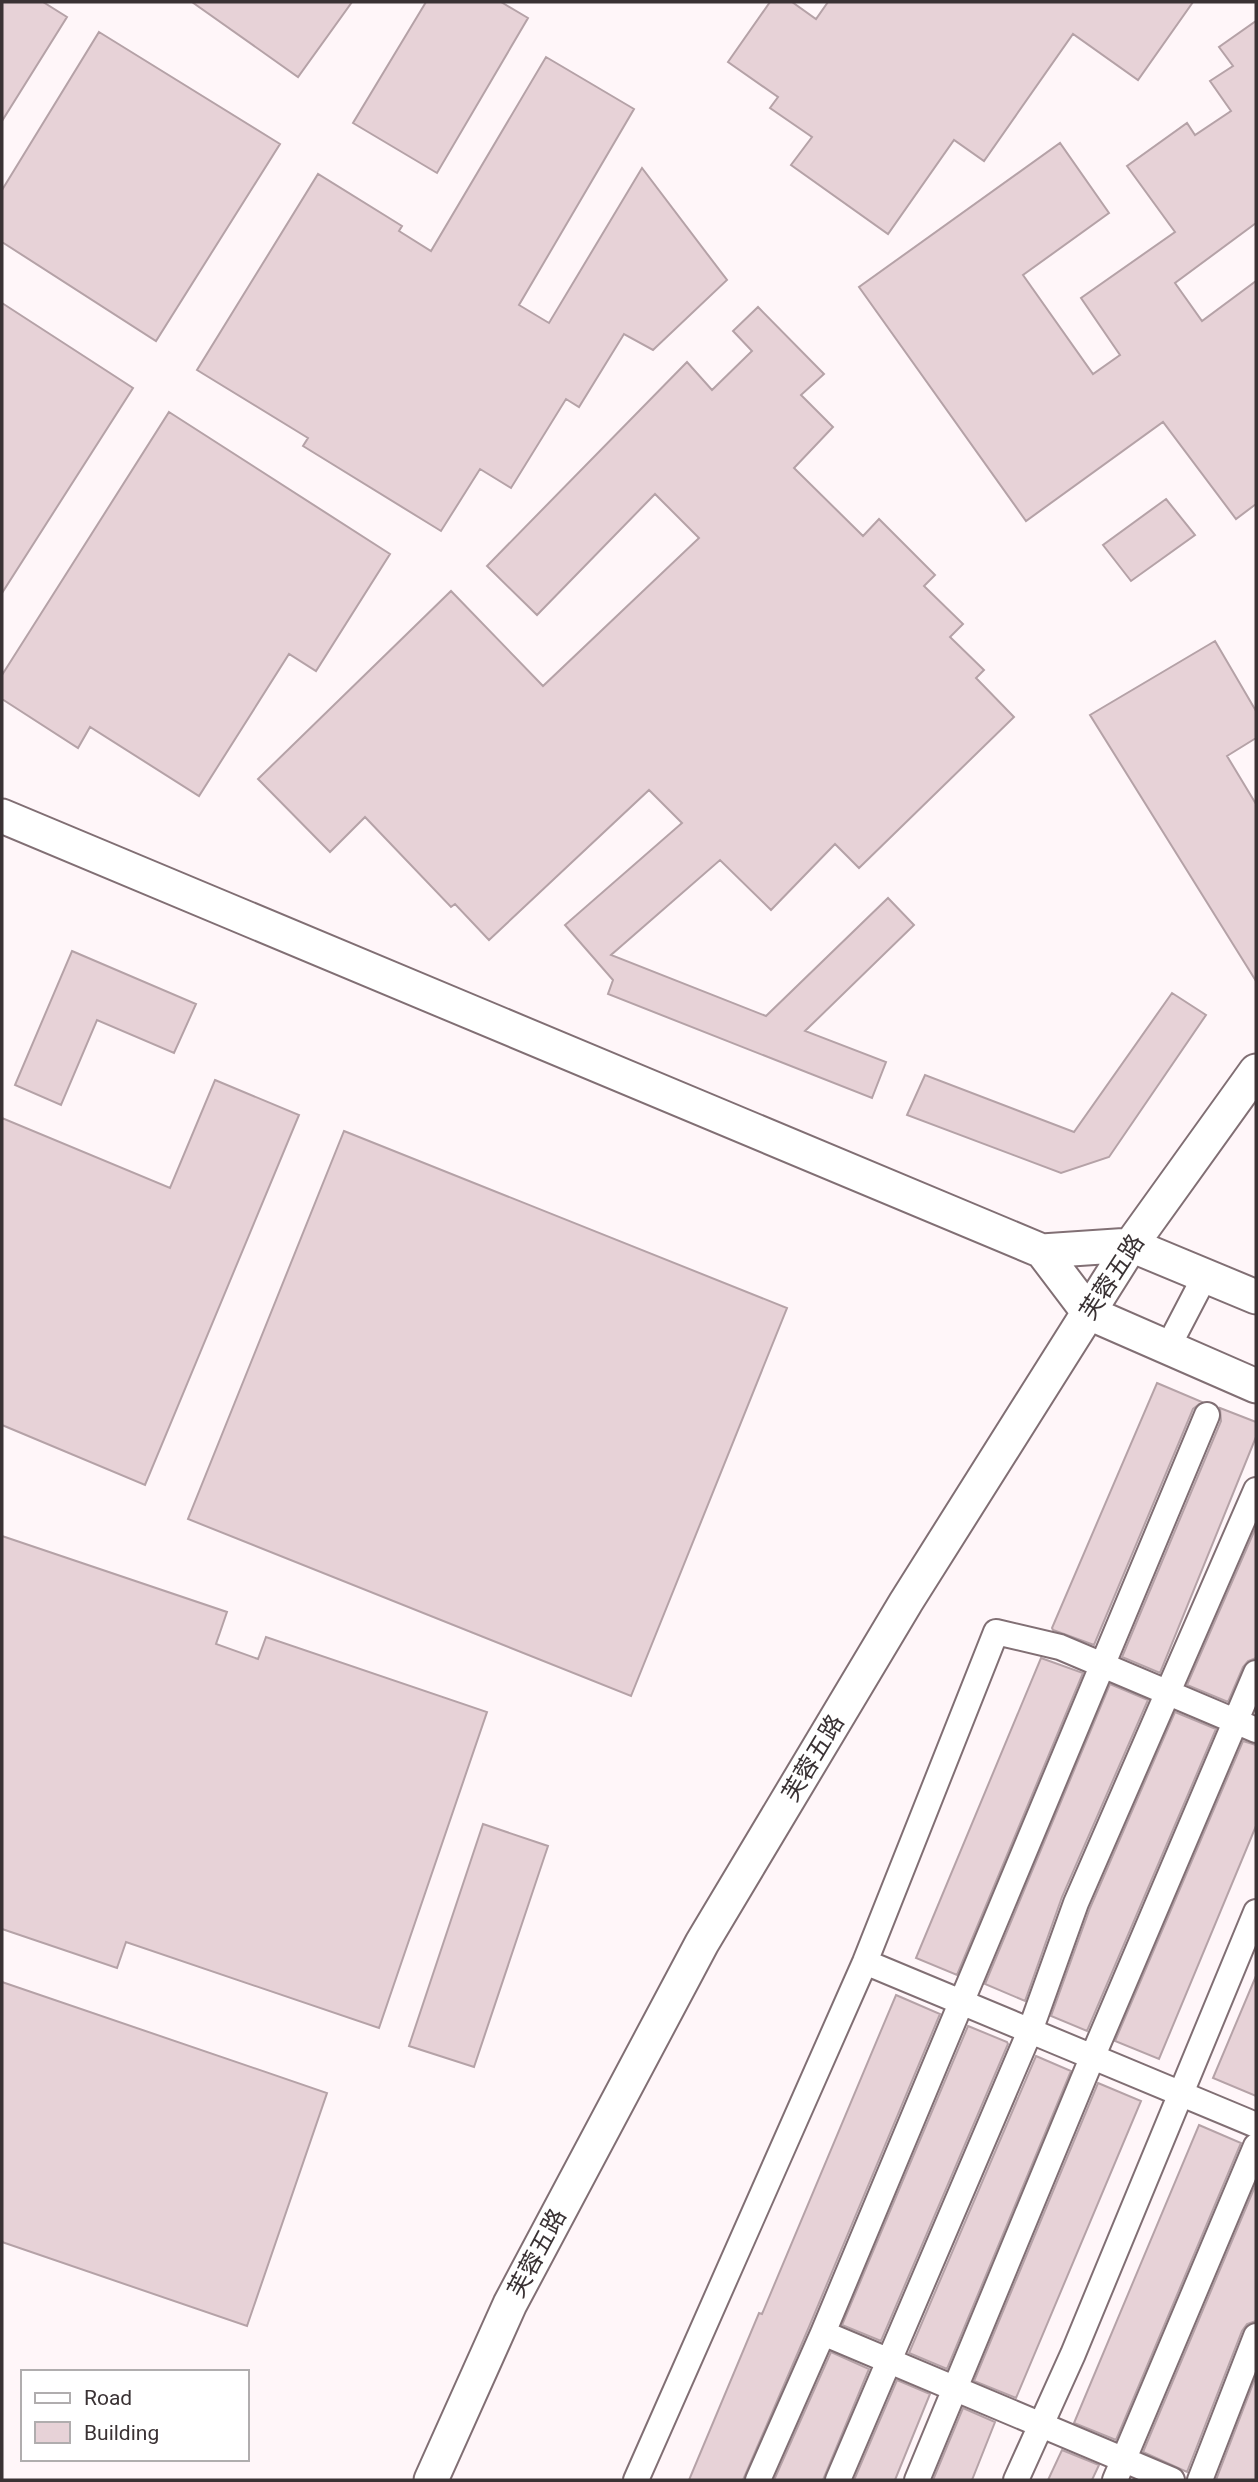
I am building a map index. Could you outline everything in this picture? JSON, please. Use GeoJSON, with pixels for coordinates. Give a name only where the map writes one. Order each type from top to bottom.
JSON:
{"type":"FeatureCollection","features":[{"type":"Feature","properties":{"kind":"street"},"geometry":{"type":"LineString","coordinates":[[2,816],[1042,1251],[1131,1245],[1256,1297]]}},
{"type":"Feature","properties":{"kind":"street","name":"芙蓉五路"},"geometry":{"type":"LineString","coordinates":[[431,2480],[510,2304],[702,1944],[906,1602],[1131,1245],[1256,1071]]}},
{"type":"Feature","properties":{"kind":"street"},"geometry":{"type":"LineString","coordinates":[[1042,1251],[1089,1313],[1256,1385]]}},
{"type":"Feature","properties":{"kind":"street"},"geometry":{"type":"LineString","coordinates":[[1168,1347],[1205,1276]]}},
{"type":"Feature","properties":{"kind":"street"},"geometry":{"type":"LineString","coordinates":[[758,2480],[823,2333],[1207,1415]]}},
{"type":"Feature","properties":{"kind":"street"},"geometry":{"type":"LineString","coordinates":[[838,2480],[1030,2032],[1076,1903],[1256,1490]]}},
{"type":"Feature","properties":{"kind":"street"},"geometry":{"type":"LineString","coordinates":[[636,2480],[865,1962],[996,1632],[1060,1647],[1246,1726]]}},
{"type":"Feature","properties":{"kind":"street"},"geometry":{"type":"LineString","coordinates":[[917,2480],[1092,2057],[1246,1726],[1256,1673]]}},
{"type":"Feature","properties":{"kind":"street"},"geometry":{"type":"LineString","coordinates":[[1017,2480],[1256,1912]]}},
{"type":"Feature","properties":{"kind":"street"},"geometry":{"type":"LineString","coordinates":[[865,1962],[1256,2125]]}},
{"type":"Feature","properties":{"kind":"street"},"geometry":{"type":"LineString","coordinates":[[1120,2470],[1256,2146]]}},
{"type":"Feature","properties":{"kind":"street"},"geometry":{"type":"LineString","coordinates":[[823,2333],[1041,2425],[1120,2470],[1172,2480]]}},
{"type":"Feature","properties":{"kind":"street"},"geometry":{"type":"LineString","coordinates":[[1200,2480],[1256,2336]]}},
{"type":"Feature","properties":{"kind":"building"},"geometry":{"type":"Polygon","coordinates":[[[2,2],[43,2],[67,17],[2,121],[2,2]]]}},
{"type":"Feature","properties":{"kind":"building"},"geometry":{"type":"Polygon","coordinates":[[[192,2],[352,2],[298,77],[192,2]]]}},
{"type":"Feature","properties":{"kind":"building"},"geometry":{"type":"Polygon","coordinates":[[[426,2],[501,2],[528,18],[437,173],[353,123],[426,2]]]}},
{"type":"Feature","properties":{"kind":"building"},"geometry":{"type":"Polygon","coordinates":[[[770,2],[792,2],[816,19],[828,2],[1193,2],[1138,80],[1073,34],[984,161],[954,140],[888,234],[791,165],[812,137],[770,108],[778,97],[728,62],[770,2]]]}},
{"type":"Feature","properties":{"kind":"building"},"geometry":{"type":"Polygon","coordinates":[[[1256,21],[1256,223],[1175,283],[1202,321],[1256,281],[1256,504],[1236,519],[1163,422],[1026,521],[859,287],[1060,143],[1109,213],[1023,275],[1093,374],[1120,355],[1081,298],[1175,232],[1127,166],[1187,123],[1195,135],[1231,111],[1210,81],[1233,66],[1219,47],[1256,21]]]}},
{"type":"Feature","properties":{"kind":"building"},"geometry":{"type":"Polygon","coordinates":[[[99,32],[280,144],[156,341],[2,242],[2,190],[99,32]]]}},
{"type":"Feature","properties":{"kind":"building"},"geometry":{"type":"Polygon","coordinates":[[[546,57],[634,109],[519,305],[549,323],[642,168],[727,280],[653,350],[624,334],[579,407],[566,399],[511,488],[480,469],[441,531],[303,446],[308,438],[197,370],[318,174],[402,226],[399,231],[431,251],[546,57]]]}},
{"type":"Feature","properties":{"kind":"building"},"geometry":{"type":"Polygon","coordinates":[[[2,303],[133,388],[2,593],[2,303]]]}},
{"type":"Feature","properties":{"kind":"building"},"geometry":{"type":"Polygon","coordinates":[[[758,307],[824,374],[801,395],[833,427],[794,468],[863,536],[879,519],[935,575],[924,586],[963,624],[950,637],[984,670],[976,678],[1014,717],[859,868],[835,844],[771,910],[720,860],[611,955],[766,1016],[888,898],[914,925],[805,1031],[886,1062],[872,1098],[608,994],[613,980],[565,925],[682,823],[649,790],[489,940],[455,904],[451,907],[365,817],[330,852],[258,779],[451,591],[543,686],[699,538],[655,494],[537,615],[487,566],[687,362],[712,390],[752,351],[733,331],[758,307]]]}},
{"type":"Feature","properties":{"kind":"building"},"geometry":{"type":"Polygon","coordinates":[[[169,412],[390,554],[316,671],[289,654],[199,796],[90,727],[78,748],[2,699],[2,675],[169,412]]]}},
{"type":"Feature","properties":{"kind":"building"},"geometry":{"type":"Polygon","coordinates":[[[1166,499],[1195,535],[1131,581],[1103,545],[1166,499]]]}},
{"type":"Feature","properties":{"kind":"building"},"geometry":{"type":"Polygon","coordinates":[[[1215,641],[1256,711],[1256,738],[1227,756],[1256,804],[1256,981],[1090,715],[1215,641]]]}},
{"type":"Feature","properties":{"kind":"building"},"geometry":{"type":"Polygon","coordinates":[[[72,951],[196,1004],[174,1053],[97,1020],[61,1105],[15,1085],[72,951]]]}},
{"type":"Feature","properties":{"kind":"building"},"geometry":{"type":"Polygon","coordinates":[[[1172,993],[1206,1015],[1109,1157],[1061,1173],[907,1115],[925,1075],[1074,1132],[1172,993]]]}},
{"type":"Feature","properties":{"kind":"building"},"geometry":{"type":"Polygon","coordinates":[[[215,1080],[299,1115],[145,1485],[2,1425],[2,1118],[170,1188],[215,1080]]]}},
{"type":"Feature","properties":{"kind":"building"},"geometry":{"type":"Polygon","coordinates":[[[344,1131],[787,1308],[631,1696],[188,1519],[344,1131]]]}},
{"type":"Feature","properties":{"kind":"building"},"geometry":{"type":"Polygon","coordinates":[[[1157,1383],[1202,1402],[1193,1409],[1094,1645],[1052,1628],[1157,1383]]]}},
{"type":"Feature","properties":{"kind":"building"},"geometry":{"type":"Polygon","coordinates":[[[1220,1408],[1256,1422],[1256,1437],[1160,1673],[1122,1657],[1221,1421],[1220,1408]]]}},
{"type":"Feature","properties":{"kind":"building"},"geometry":{"type":"Polygon","coordinates":[[[1256,1527],[1256,1658],[1243,1667],[1228,1702],[1187,1685],[1256,1527]]]}},
{"type":"Feature","properties":{"kind":"building"},"geometry":{"type":"Polygon","coordinates":[[[2,1536],[227,1612],[216,1644],[258,1659],[266,1637],[487,1712],[379,2028],[126,1942],[117,1968],[2,1929],[2,1536]]]}},
{"type":"Feature","properties":{"kind":"building"},"geometry":{"type":"Polygon","coordinates":[[[1041,1658],[1083,1673],[957,1975],[916,1958],[1041,1658]]]}},
{"type":"Feature","properties":{"kind":"building"},"geometry":{"type":"Polygon","coordinates":[[[1110,1684],[1148,1700],[1062,1897],[1025,2001],[985,1984],[1110,1684]]]}},
{"type":"Feature","properties":{"kind":"building"},"geometry":{"type":"Polygon","coordinates":[[[1175,1712],[1216,1729],[1087,2031],[1051,2016],[1090,1908],[1175,1712]]]}},
{"type":"Feature","properties":{"kind":"building"},"geometry":{"type":"Polygon","coordinates":[[[1243,1741],[1256,1745],[1256,1826],[1159,2059],[1115,2041],[1243,1741]]]}},
{"type":"Feature","properties":{"kind":"building"},"geometry":{"type":"Polygon","coordinates":[[[483,1824],[548,1846],[474,2067],[409,2046],[483,1824]]]}},
{"type":"Feature","properties":{"kind":"building"},"geometry":{"type":"Polygon","coordinates":[[[1256,1976],[1256,2096],[1213,2078],[1256,1976]]]}},
{"type":"Feature","properties":{"kind":"building"},"geometry":{"type":"Polygon","coordinates":[[[2,1982],[327,2093],[247,2326],[2,2242],[2,1982]]]}},
{"type":"Feature","properties":{"kind":"building"},"geometry":{"type":"Polygon","coordinates":[[[896,1995],[940,2014],[809,2327],[743,2480],[689,2480],[759,2313],[762,2314],[896,1995]]]}},
{"type":"Feature","properties":{"kind":"building"},"geometry":{"type":"Polygon","coordinates":[[[968,2026],[1008,2044],[881,2341],[842,2325],[968,2026]]]}},
{"type":"Feature","properties":{"kind":"building"},"geometry":{"type":"Polygon","coordinates":[[[1036,2056],[1071,2071],[947,2369],[909,2353],[1036,2056]]]}},
{"type":"Feature","properties":{"kind":"building"},"geometry":{"type":"Polygon","coordinates":[[[1098,2083],[1141,2101],[1016,2398],[974,2381],[1098,2083]]]}},
{"type":"Feature","properties":{"kind":"building"},"geometry":{"type":"Polygon","coordinates":[[[1199,2125],[1241,2143],[1116,2440],[1074,2423],[1199,2125]]]}},
{"type":"Feature","properties":{"kind":"building"},"geometry":{"type":"Polygon","coordinates":[[[1256,2184],[1256,2321],[1247,2324],[1242,2331],[1187,2472],[1143,2452],[1256,2184]]]}},
{"type":"Feature","properties":{"kind":"building"},"geometry":{"type":"Polygon","coordinates":[[[831,2352],[869,2369],[823,2480],[774,2480],[831,2352]]]}},
{"type":"Feature","properties":{"kind":"building"},"geometry":{"type":"Polygon","coordinates":[[[1256,2376],[1256,2480],[1216,2480],[1256,2376]]]}},
{"type":"Feature","properties":{"kind":"building"},"geometry":{"type":"Polygon","coordinates":[[[897,2380],[930,2394],[895,2480],[854,2480],[897,2380]]]}},
{"type":"Feature","properties":{"kind":"building"},"geometry":{"type":"Polygon","coordinates":[[[963,2408],[995,2422],[972,2480],[933,2480],[963,2408]]]}},
{"type":"Feature","properties":{"kind":"building"},"geometry":{"type":"Polygon","coordinates":[[[1062,2450],[1099,2465],[1092,2480],[1048,2480],[1062,2450]]]}}]}
